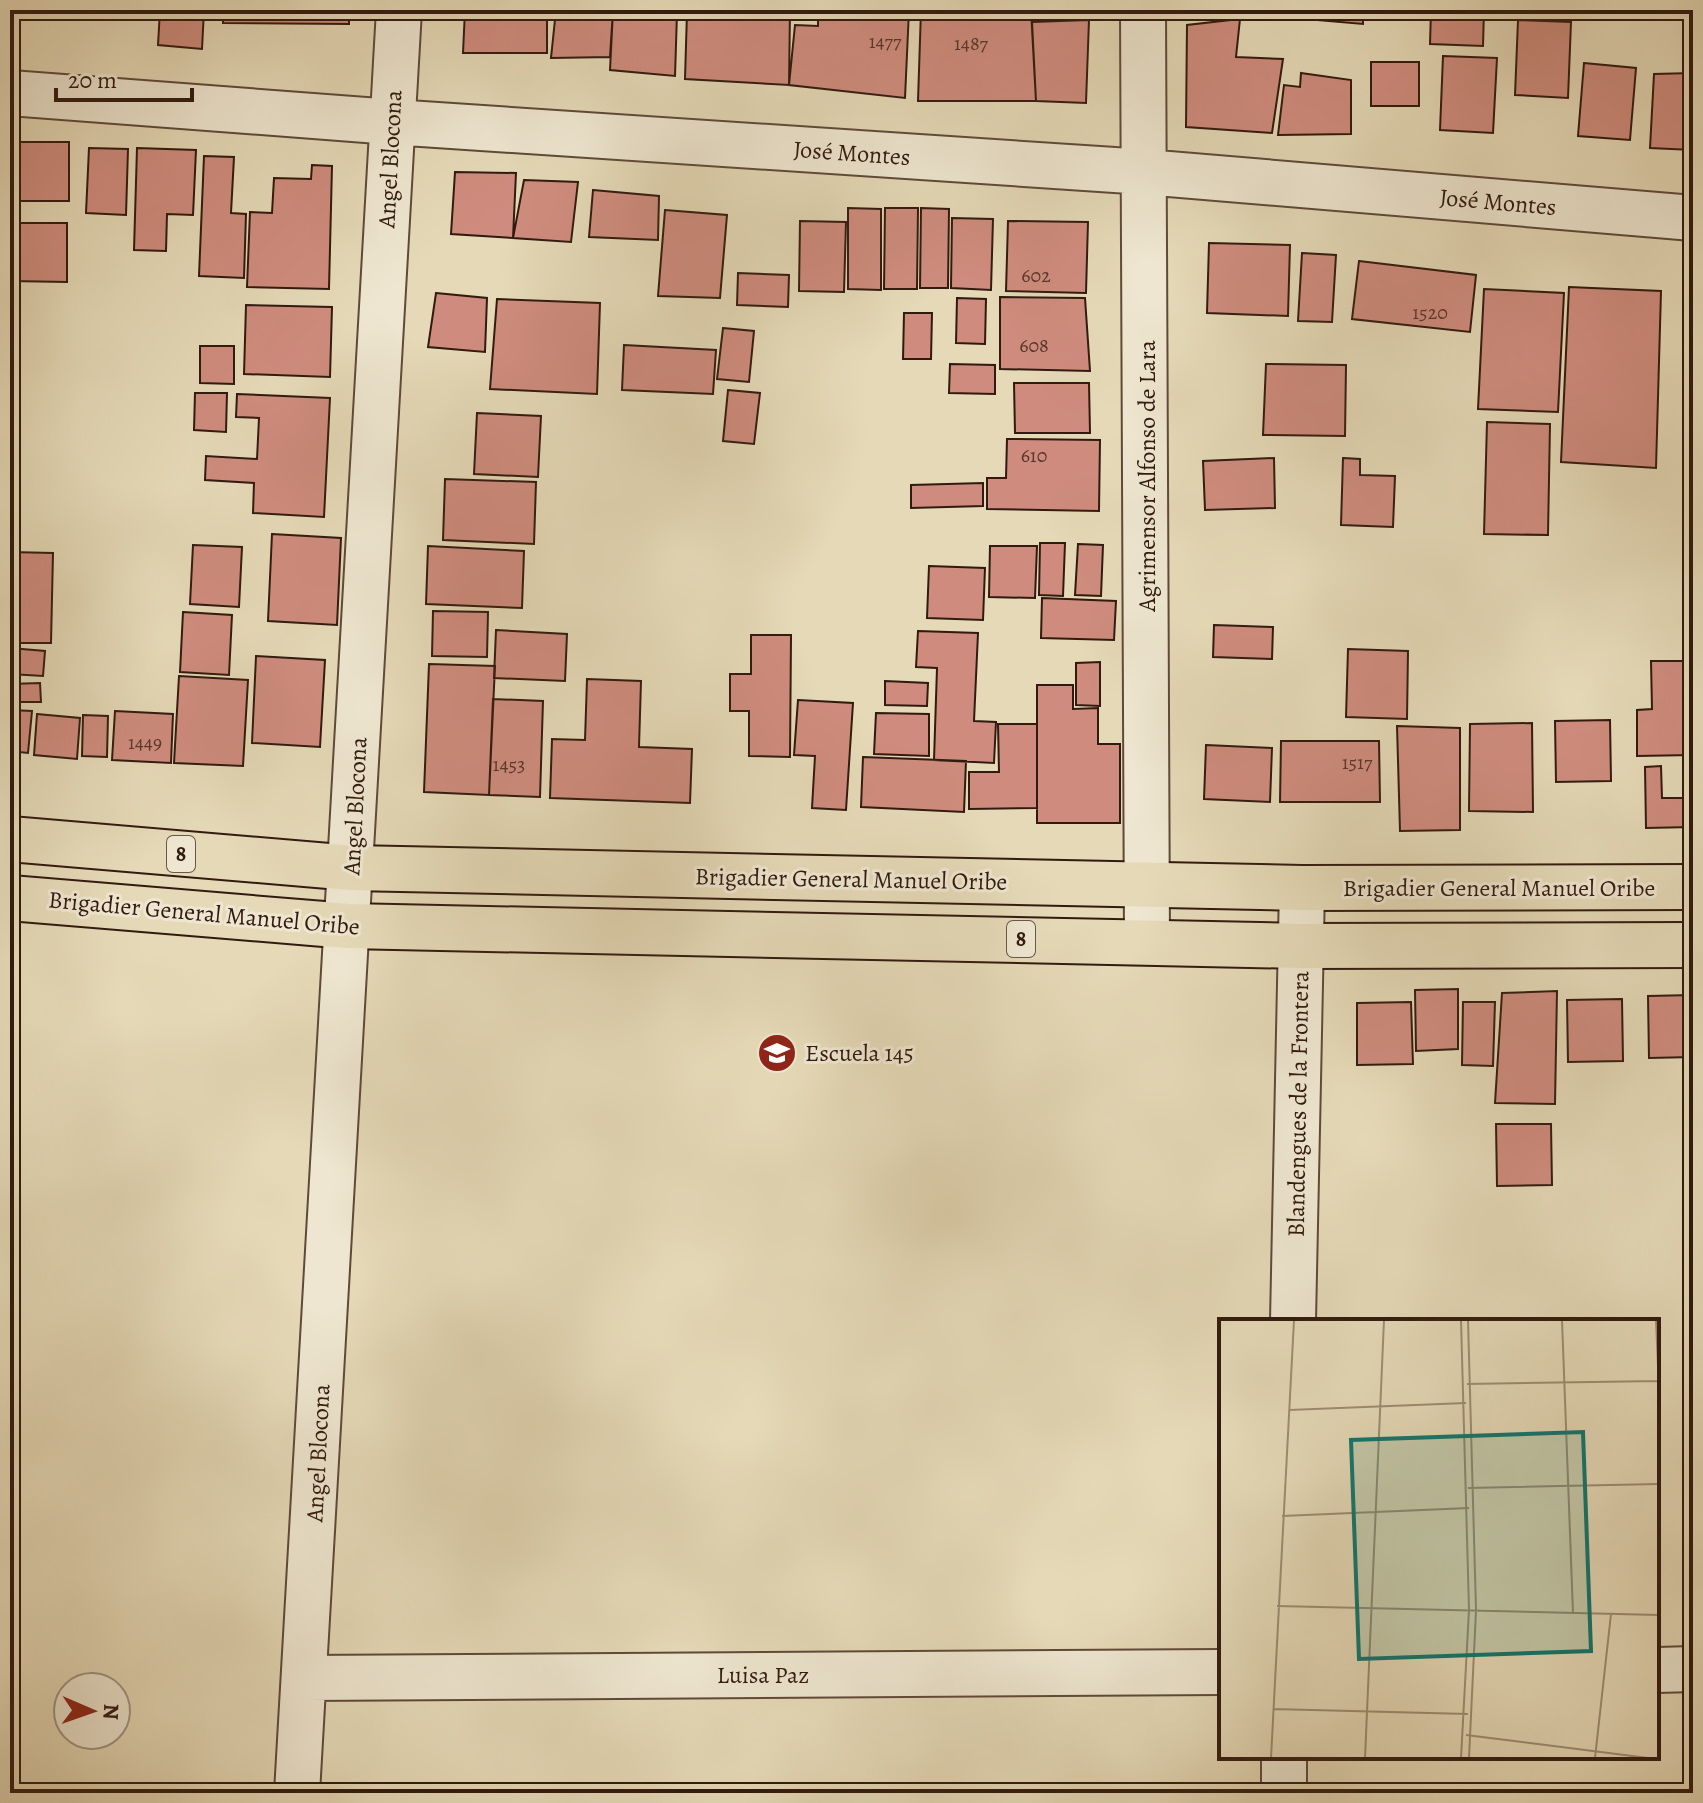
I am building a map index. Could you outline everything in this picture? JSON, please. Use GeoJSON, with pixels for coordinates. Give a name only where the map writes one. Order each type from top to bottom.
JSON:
{"type":"FeatureCollection","features":[{"type":"Feature","properties":{"kind":"main road","name":"Brigadier General Manuel Oribe"},"geometry":{"type":"LineString","coordinates":[[10,839],[352,868],[1302,888],[1693,887]]}},
{"type":"Feature","properties":{"kind":"main road","name":"Brigadier General Manuel Oribe"},"geometry":{"type":"LineString","coordinates":[[10,898],[348,926],[1302,946],[1693,945]]}},
{"type":"Feature","properties":{"kind":"street","name":"Angel Blocona"},"geometry":{"type":"LineString","coordinates":[[297,1793],[399,10]]}},
{"type":"Feature","properties":{"kind":"street","name":"Agrimensor Alfonso de Lara"},"geometry":{"type":"LineString","coordinates":[[1143,10],[1147,942]]}},
{"type":"Feature","properties":{"kind":"street","name":"José Montes"},"geometry":{"type":"LineString","coordinates":[[10,93],[392,122],[1145,172],[1693,218]]}},
{"type":"Feature","properties":{"kind":"street","name":"Blandengues de la Frontera"},"geometry":{"type":"LineString","coordinates":[[1293,1319],[1302,888]]}},
{"type":"Feature","properties":{"kind":"street"},"geometry":{"type":"LineString","coordinates":[[1659,1670],[1693,1669]]}},
{"type":"Feature","properties":{"kind":"street","name":"Luisa Paz"},"geometry":{"type":"LineString","coordinates":[[305,1678],[1219,1672]]}},
{"type":"Feature","properties":{"kind":"street"},"geometry":{"type":"LineString","coordinates":[[1284,1759],[1284,1793]]}},
{"type":"Feature","properties":{"kind":"building"},"geometry":{"type":"Polygon","coordinates":[[[10,10],[66,10],[66,14],[10,10]]]}},
{"type":"Feature","properties":{"kind":"building"},"geometry":{"type":"Polygon","coordinates":[[[76,10],[105,10],[105,16],[76,15],[76,10]]]}},
{"type":"Feature","properties":{"kind":"building"},"geometry":{"type":"Polygon","coordinates":[[[117,10],[151,10],[151,14],[117,13],[117,10]]]}},
{"type":"Feature","properties":{"kind":"building"},"geometry":{"type":"Polygon","coordinates":[[[160,10],[204,10],[202,49],[158,45],[160,10]]]}},
{"type":"Feature","properties":{"kind":"building"},"geometry":{"type":"Polygon","coordinates":[[[223,10],[349,10],[349,24],[223,23],[223,10]]]}},
{"type":"Feature","properties":{"kind":"building"},"geometry":{"type":"Polygon","coordinates":[[[465,10],[547,10],[547,53],[463,53],[465,10]]]}},
{"type":"Feature","properties":{"kind":"building"},"geometry":{"type":"Polygon","coordinates":[[[556,10],[613,10],[610,57],[551,58],[556,10]]]}},
{"type":"Feature","properties":{"kind":"building"},"geometry":{"type":"Polygon","coordinates":[[[613,10],[677,13],[675,76],[610,70],[613,10]]]}},
{"type":"Feature","properties":{"kind":"building"},"geometry":{"type":"Polygon","coordinates":[[[744,10],[790,10],[789,85],[685,79],[687,12],[743,14],[744,10]]]}},
{"type":"Feature","properties":{"kind":"building"},"geometry":{"type":"Polygon","coordinates":[[[818,10],[909,10],[905,98],[789,85],[795,25],[818,26],[818,10]]]}},
{"type":"Feature","properties":{"kind":"building"},"geometry":{"type":"Polygon","coordinates":[[[921,10],[1031,10],[1036,101],[918,101],[921,10]]]}},
{"type":"Feature","properties":{"kind":"building"},"geometry":{"type":"Polygon","coordinates":[[[1208,10],[1363,10],[1363,24],[1246,14],[1208,10]]]}},
{"type":"Feature","properties":{"kind":"building"},"geometry":{"type":"Polygon","coordinates":[[[1431,10],[1484,10],[1483,46],[1430,44],[1431,10]]]}},
{"type":"Feature","properties":{"kind":"building"},"geometry":{"type":"Polygon","coordinates":[[[1240,19],[1236,57],[1283,59],[1272,133],[1186,127],[1187,25],[1240,19]]]}},
{"type":"Feature","properties":{"kind":"building"},"geometry":{"type":"Polygon","coordinates":[[[1089,20],[1086,103],[1036,101],[1032,22],[1089,20]]]}},
{"type":"Feature","properties":{"kind":"building"},"geometry":{"type":"Polygon","coordinates":[[[1518,20],[1571,22],[1568,98],[1515,95],[1518,20]]]}},
{"type":"Feature","properties":{"kind":"building"},"geometry":{"type":"Polygon","coordinates":[[[1443,56],[1497,58],[1493,133],[1440,130],[1443,56]]]}},
{"type":"Feature","properties":{"kind":"building"},"geometry":{"type":"Polygon","coordinates":[[[1371,62],[1419,62],[1419,106],[1371,106],[1371,62]]]}},
{"type":"Feature","properties":{"kind":"building"},"geometry":{"type":"Polygon","coordinates":[[[1584,63],[1636,68],[1630,140],[1578,136],[1584,63]]]}},
{"type":"Feature","properties":{"kind":"building"},"geometry":{"type":"Polygon","coordinates":[[[1301,73],[1351,80],[1351,134],[1278,135],[1284,85],[1300,87],[1301,73]]]}},
{"type":"Feature","properties":{"kind":"building"},"geometry":{"type":"Polygon","coordinates":[[[1693,73],[1693,150],[1650,148],[1654,74],[1693,73]]]}},
{"type":"Feature","properties":{"kind":"building"},"geometry":{"type":"Polygon","coordinates":[[[10,142],[69,142],[69,201],[10,201],[10,142]]]}},
{"type":"Feature","properties":{"kind":"building"},"geometry":{"type":"Polygon","coordinates":[[[89,148],[128,149],[126,215],[86,213],[89,148]]]}},
{"type":"Feature","properties":{"kind":"building"},"geometry":{"type":"Polygon","coordinates":[[[137,148],[196,150],[193,215],[167,214],[166,251],[134,250],[137,148]]]}},
{"type":"Feature","properties":{"kind":"building"},"geometry":{"type":"Polygon","coordinates":[[[204,156],[234,157],[231,213],[246,214],[244,278],[199,276],[204,156]]]}},
{"type":"Feature","properties":{"kind":"building"},"geometry":{"type":"Polygon","coordinates":[[[312,165],[332,166],[329,289],[247,287],[250,212],[272,213],[274,178],[311,179],[312,165]]]}},
{"type":"Feature","properties":{"kind":"building"},"geometry":{"type":"Polygon","coordinates":[[[455,172],[516,173],[513,238],[451,234],[455,172]]]}},
{"type":"Feature","properties":{"kind":"building"},"geometry":{"type":"Polygon","coordinates":[[[524,180],[578,182],[571,242],[513,238],[524,180]]]}},
{"type":"Feature","properties":{"kind":"building"},"geometry":{"type":"Polygon","coordinates":[[[593,190],[659,196],[658,240],[589,237],[593,190]]]}},
{"type":"Feature","properties":{"kind":"building"},"geometry":{"type":"Polygon","coordinates":[[[848,208],[881,209],[881,290],[848,289],[848,208]]]}},
{"type":"Feature","properties":{"kind":"building"},"geometry":{"type":"Polygon","coordinates":[[[885,208],[918,208],[917,289],[884,289],[885,208]]]}},
{"type":"Feature","properties":{"kind":"building"},"geometry":{"type":"Polygon","coordinates":[[[921,208],[949,209],[948,288],[920,288],[921,208]]]}},
{"type":"Feature","properties":{"kind":"building"},"geometry":{"type":"Polygon","coordinates":[[[665,210],[727,215],[720,298],[658,296],[665,210]]]}},
{"type":"Feature","properties":{"kind":"building"},"geometry":{"type":"Polygon","coordinates":[[[952,218],[993,219],[991,290],[951,288],[952,218]]]}},
{"type":"Feature","properties":{"kind":"building"},"geometry":{"type":"Polygon","coordinates":[[[800,221],[846,222],[844,292],[799,291],[800,221]]]}},
{"type":"Feature","properties":{"kind":"building"},"geometry":{"type":"Polygon","coordinates":[[[1008,221],[1088,222],[1086,293],[1006,291],[1008,221]]]}},
{"type":"Feature","properties":{"kind":"building"},"geometry":{"type":"Polygon","coordinates":[[[10,223],[67,223],[67,282],[10,281],[10,223]]]}},
{"type":"Feature","properties":{"kind":"building"},"geometry":{"type":"Polygon","coordinates":[[[1209,243],[1290,245],[1288,316],[1207,313],[1209,243]]]}},
{"type":"Feature","properties":{"kind":"building"},"geometry":{"type":"Polygon","coordinates":[[[1302,253],[1336,255],[1332,322],[1298,321],[1302,253]]]}},
{"type":"Feature","properties":{"kind":"building"},"geometry":{"type":"Polygon","coordinates":[[[1359,261],[1476,275],[1470,332],[1352,319],[1359,261]]]}},
{"type":"Feature","properties":{"kind":"building"},"geometry":{"type":"Polygon","coordinates":[[[738,273],[789,275],[788,307],[737,305],[738,273]]]}},
{"type":"Feature","properties":{"kind":"building"},"geometry":{"type":"Polygon","coordinates":[[[1569,287],[1661,291],[1656,468],[1561,462],[1569,287]]]}},
{"type":"Feature","properties":{"kind":"building"},"geometry":{"type":"Polygon","coordinates":[[[1484,289],[1564,293],[1558,412],[1478,409],[1484,289]]]}},
{"type":"Feature","properties":{"kind":"building"},"geometry":{"type":"Polygon","coordinates":[[[436,293],[487,298],[485,352],[428,347],[436,293]]]}},
{"type":"Feature","properties":{"kind":"building"},"geometry":{"type":"Polygon","coordinates":[[[1000,297],[1085,298],[1090,371],[1000,369],[1000,297]]]}},
{"type":"Feature","properties":{"kind":"building"},"geometry":{"type":"Polygon","coordinates":[[[957,298],[986,299],[985,344],[956,343],[957,298]]]}},
{"type":"Feature","properties":{"kind":"building"},"geometry":{"type":"Polygon","coordinates":[[[497,299],[600,303],[597,394],[490,389],[497,299]]]}},
{"type":"Feature","properties":{"kind":"building"},"geometry":{"type":"Polygon","coordinates":[[[246,305],[332,307],[330,377],[244,374],[246,305]]]}},
{"type":"Feature","properties":{"kind":"building"},"geometry":{"type":"Polygon","coordinates":[[[904,313],[932,313],[931,359],[903,359],[904,313]]]}},
{"type":"Feature","properties":{"kind":"building"},"geometry":{"type":"Polygon","coordinates":[[[723,328],[754,331],[749,382],[717,379],[723,328]]]}},
{"type":"Feature","properties":{"kind":"building"},"geometry":{"type":"Polygon","coordinates":[[[624,345],[716,350],[713,394],[622,390],[624,345]]]}},
{"type":"Feature","properties":{"kind":"building"},"geometry":{"type":"Polygon","coordinates":[[[200,346],[234,346],[234,384],[200,383],[200,346]]]}},
{"type":"Feature","properties":{"kind":"building"},"geometry":{"type":"Polygon","coordinates":[[[950,364],[995,365],[995,394],[949,393],[950,364]]]}},
{"type":"Feature","properties":{"kind":"building"},"geometry":{"type":"Polygon","coordinates":[[[1266,364],[1346,365],[1345,436],[1263,435],[1266,364]]]}},
{"type":"Feature","properties":{"kind":"building"},"geometry":{"type":"Polygon","coordinates":[[[1014,383],[1089,383],[1090,433],[1015,433],[1014,383]]]}},
{"type":"Feature","properties":{"kind":"building"},"geometry":{"type":"Polygon","coordinates":[[[728,390],[760,393],[754,444],[723,441],[728,390]]]}},
{"type":"Feature","properties":{"kind":"building"},"geometry":{"type":"Polygon","coordinates":[[[195,393],[227,393],[226,432],[194,430],[195,393]]]}},
{"type":"Feature","properties":{"kind":"building"},"geometry":{"type":"Polygon","coordinates":[[[237,394],[330,398],[324,517],[253,513],[254,483],[205,480],[206,456],[257,459],[259,418],[236,417],[237,394]]]}},
{"type":"Feature","properties":{"kind":"building"},"geometry":{"type":"Polygon","coordinates":[[[477,413],[541,416],[538,477],[474,474],[477,413]]]}},
{"type":"Feature","properties":{"kind":"building"},"geometry":{"type":"Polygon","coordinates":[[[1487,422],[1550,424],[1548,535],[1484,534],[1487,422]]]}},
{"type":"Feature","properties":{"kind":"building"},"geometry":{"type":"Polygon","coordinates":[[[1007,439],[1100,440],[1099,511],[987,509],[987,478],[1006,478],[1007,439]]]}},
{"type":"Feature","properties":{"kind":"building"},"geometry":{"type":"Polygon","coordinates":[[[1274,458],[1275,508],[1205,510],[1203,461],[1274,458]]]}},
{"type":"Feature","properties":{"kind":"building"},"geometry":{"type":"Polygon","coordinates":[[[1343,458],[1360,459],[1360,475],[1395,476],[1393,527],[1341,525],[1343,458]]]}},
{"type":"Feature","properties":{"kind":"building"},"geometry":{"type":"Polygon","coordinates":[[[445,479],[536,482],[534,544],[443,540],[445,479]]]}},
{"type":"Feature","properties":{"kind":"building"},"geometry":{"type":"Polygon","coordinates":[[[983,483],[983,506],[911,508],[911,485],[983,483]]]}},
{"type":"Feature","properties":{"kind":"building"},"geometry":{"type":"Polygon","coordinates":[[[272,534],[341,538],[337,625],[268,621],[272,534]]]}},
{"type":"Feature","properties":{"kind":"building"},"geometry":{"type":"Polygon","coordinates":[[[1040,543],[1065,543],[1063,596],[1039,595],[1040,543]]]}},
{"type":"Feature","properties":{"kind":"building"},"geometry":{"type":"Polygon","coordinates":[[[1078,544],[1103,545],[1101,596],[1075,595],[1078,544]]]}},
{"type":"Feature","properties":{"kind":"building"},"geometry":{"type":"Polygon","coordinates":[[[193,545],[242,547],[239,607],[190,604],[193,545]]]}},
{"type":"Feature","properties":{"kind":"building"},"geometry":{"type":"Polygon","coordinates":[[[428,546],[524,551],[522,608],[426,604],[428,546]]]}},
{"type":"Feature","properties":{"kind":"building"},"geometry":{"type":"Polygon","coordinates":[[[990,546],[1037,546],[1035,598],[989,597],[990,546]]]}},
{"type":"Feature","properties":{"kind":"building"},"geometry":{"type":"Polygon","coordinates":[[[10,552],[53,553],[51,643],[10,643],[10,552]]]}},
{"type":"Feature","properties":{"kind":"building"},"geometry":{"type":"Polygon","coordinates":[[[929,566],[985,568],[983,620],[927,618],[929,566]]]}},
{"type":"Feature","properties":{"kind":"building"},"geometry":{"type":"Polygon","coordinates":[[[1042,598],[1116,601],[1114,640],[1041,638],[1042,598]]]}},
{"type":"Feature","properties":{"kind":"building"},"geometry":{"type":"Polygon","coordinates":[[[433,611],[488,612],[487,657],[432,656],[433,611]]]}},
{"type":"Feature","properties":{"kind":"building"},"geometry":{"type":"Polygon","coordinates":[[[183,612],[232,615],[229,675],[180,672],[183,612]]]}},
{"type":"Feature","properties":{"kind":"building"},"geometry":{"type":"Polygon","coordinates":[[[1214,625],[1273,627],[1272,659],[1213,657],[1214,625]]]}},
{"type":"Feature","properties":{"kind":"building"},"geometry":{"type":"Polygon","coordinates":[[[496,630],[567,634],[565,681],[494,678],[496,630]]]}},
{"type":"Feature","properties":{"kind":"building"},"geometry":{"type":"Polygon","coordinates":[[[918,631],[978,633],[974,721],[996,722],[994,763],[934,760],[937,668],[916,667],[918,631]]]}},
{"type":"Feature","properties":{"kind":"building"},"geometry":{"type":"Polygon","coordinates":[[[751,635],[791,635],[790,757],[749,756],[749,711],[730,711],[730,674],[751,674],[751,635]]]}},
{"type":"Feature","properties":{"kind":"building"},"geometry":{"type":"Polygon","coordinates":[[[10,648],[45,651],[43,676],[10,674],[10,648]]]}},
{"type":"Feature","properties":{"kind":"building"},"geometry":{"type":"Polygon","coordinates":[[[1348,649],[1408,651],[1407,719],[1346,717],[1348,649]]]}},
{"type":"Feature","properties":{"kind":"building"},"geometry":{"type":"Polygon","coordinates":[[[256,656],[325,660],[320,747],[252,743],[256,656]]]}},
{"type":"Feature","properties":{"kind":"building"},"geometry":{"type":"Polygon","coordinates":[[[1651,661],[1693,661],[1693,755],[1637,756],[1637,710],[1652,709],[1651,661]]]}},
{"type":"Feature","properties":{"kind":"building"},"geometry":{"type":"Polygon","coordinates":[[[1100,662],[1100,706],[1076,705],[1076,663],[1100,662]]]}},
{"type":"Feature","properties":{"kind":"building"},"geometry":{"type":"Polygon","coordinates":[[[429,664],[495,666],[489,795],[424,792],[429,664]]]}},
{"type":"Feature","properties":{"kind":"building"},"geometry":{"type":"Polygon","coordinates":[[[179,676],[248,680],[243,766],[174,763],[179,676]]]}},
{"type":"Feature","properties":{"kind":"building"},"geometry":{"type":"Polygon","coordinates":[[[587,679],[641,681],[639,747],[692,749],[690,803],[550,798],[552,739],[585,740],[587,679]]]}},
{"type":"Feature","properties":{"kind":"building"},"geometry":{"type":"Polygon","coordinates":[[[885,681],[928,683],[927,706],[885,705],[885,681]]]}},
{"type":"Feature","properties":{"kind":"building"},"geometry":{"type":"Polygon","coordinates":[[[40,683],[41,702],[10,702],[10,684],[40,683]]]}},
{"type":"Feature","properties":{"kind":"building"},"geometry":{"type":"Polygon","coordinates":[[[1037,685],[1073,685],[1073,709],[1098,708],[1098,744],[1120,744],[1120,823],[1037,823],[1037,685]]]}},
{"type":"Feature","properties":{"kind":"building"},"geometry":{"type":"Polygon","coordinates":[[[493,699],[543,701],[540,797],[489,795],[493,699]]]}},
{"type":"Feature","properties":{"kind":"building"},"geometry":{"type":"Polygon","coordinates":[[[798,700],[853,703],[846,810],[812,808],[815,756],[794,755],[798,700]]]}},
{"type":"Feature","properties":{"kind":"building"},"geometry":{"type":"Polygon","coordinates":[[[10,710],[32,711],[28,753],[10,751],[10,710]]]}},
{"type":"Feature","properties":{"kind":"building"},"geometry":{"type":"Polygon","coordinates":[[[115,711],[173,714],[171,763],[112,760],[115,711]]]}},
{"type":"Feature","properties":{"kind":"building"},"geometry":{"type":"Polygon","coordinates":[[[876,713],[929,714],[929,756],[874,754],[876,713]]]}},
{"type":"Feature","properties":{"kind":"building"},"geometry":{"type":"Polygon","coordinates":[[[37,714],[80,718],[77,759],[34,755],[37,714]]]}},
{"type":"Feature","properties":{"kind":"building"},"geometry":{"type":"Polygon","coordinates":[[[83,715],[108,716],[107,757],[82,756],[83,715]]]}},
{"type":"Feature","properties":{"kind":"building"},"geometry":{"type":"Polygon","coordinates":[[[1610,720],[1611,781],[1556,782],[1555,721],[1610,720]]]}},
{"type":"Feature","properties":{"kind":"building"},"geometry":{"type":"Polygon","coordinates":[[[1532,723],[1533,812],[1469,811],[1470,724],[1532,723]]]}},
{"type":"Feature","properties":{"kind":"building"},"geometry":{"type":"Polygon","coordinates":[[[998,724],[1037,724],[1037,808],[969,809],[969,772],[999,772],[998,724]]]}},
{"type":"Feature","properties":{"kind":"building"},"geometry":{"type":"Polygon","coordinates":[[[1397,726],[1460,728],[1460,830],[1400,831],[1397,726]]]}},
{"type":"Feature","properties":{"kind":"building"},"geometry":{"type":"Polygon","coordinates":[[[1281,741],[1379,741],[1380,802],[1280,802],[1281,741]]]}},
{"type":"Feature","properties":{"kind":"building"},"geometry":{"type":"Polygon","coordinates":[[[1206,745],[1272,748],[1270,802],[1204,799],[1206,745]]]}},
{"type":"Feature","properties":{"kind":"building"},"geometry":{"type":"Polygon","coordinates":[[[863,757],[966,761],[964,812],[861,807],[863,757]]]}},
{"type":"Feature","properties":{"kind":"building"},"geometry":{"type":"Polygon","coordinates":[[[1661,766],[1662,798],[1693,798],[1693,827],[1646,828],[1645,767],[1661,766]]]}},
{"type":"Feature","properties":{"kind":"building"},"geometry":{"type":"Polygon","coordinates":[[[1458,989],[1458,1049],[1416,1051],[1415,990],[1458,989]]]}},
{"type":"Feature","properties":{"kind":"building"},"geometry":{"type":"Polygon","coordinates":[[[1557,991],[1555,1104],[1495,1103],[1502,993],[1557,991]]]}},
{"type":"Feature","properties":{"kind":"building"},"geometry":{"type":"Polygon","coordinates":[[[1693,995],[1693,1057],[1649,1058],[1648,996],[1693,995]]]}},
{"type":"Feature","properties":{"kind":"building"},"geometry":{"type":"Polygon","coordinates":[[[1622,999],[1623,1061],[1568,1062],[1567,1000],[1622,999]]]}},
{"type":"Feature","properties":{"kind":"building"},"geometry":{"type":"Polygon","coordinates":[[[1411,1002],[1413,1064],[1357,1065],[1357,1003],[1411,1002]]]}},
{"type":"Feature","properties":{"kind":"building"},"geometry":{"type":"Polygon","coordinates":[[[1463,1002],[1495,1002],[1493,1066],[1462,1065],[1463,1002]]]}},
{"type":"Feature","properties":{"kind":"building"},"geometry":{"type":"Polygon","coordinates":[[[1496,1124],[1551,1124],[1552,1185],[1497,1186],[1496,1124]]]}},
{"type":"Feature","properties":{"kind":"place","name":"Escuela 145"},"geometry":{"type":"Point","coordinates":[777,1053]}}]}
